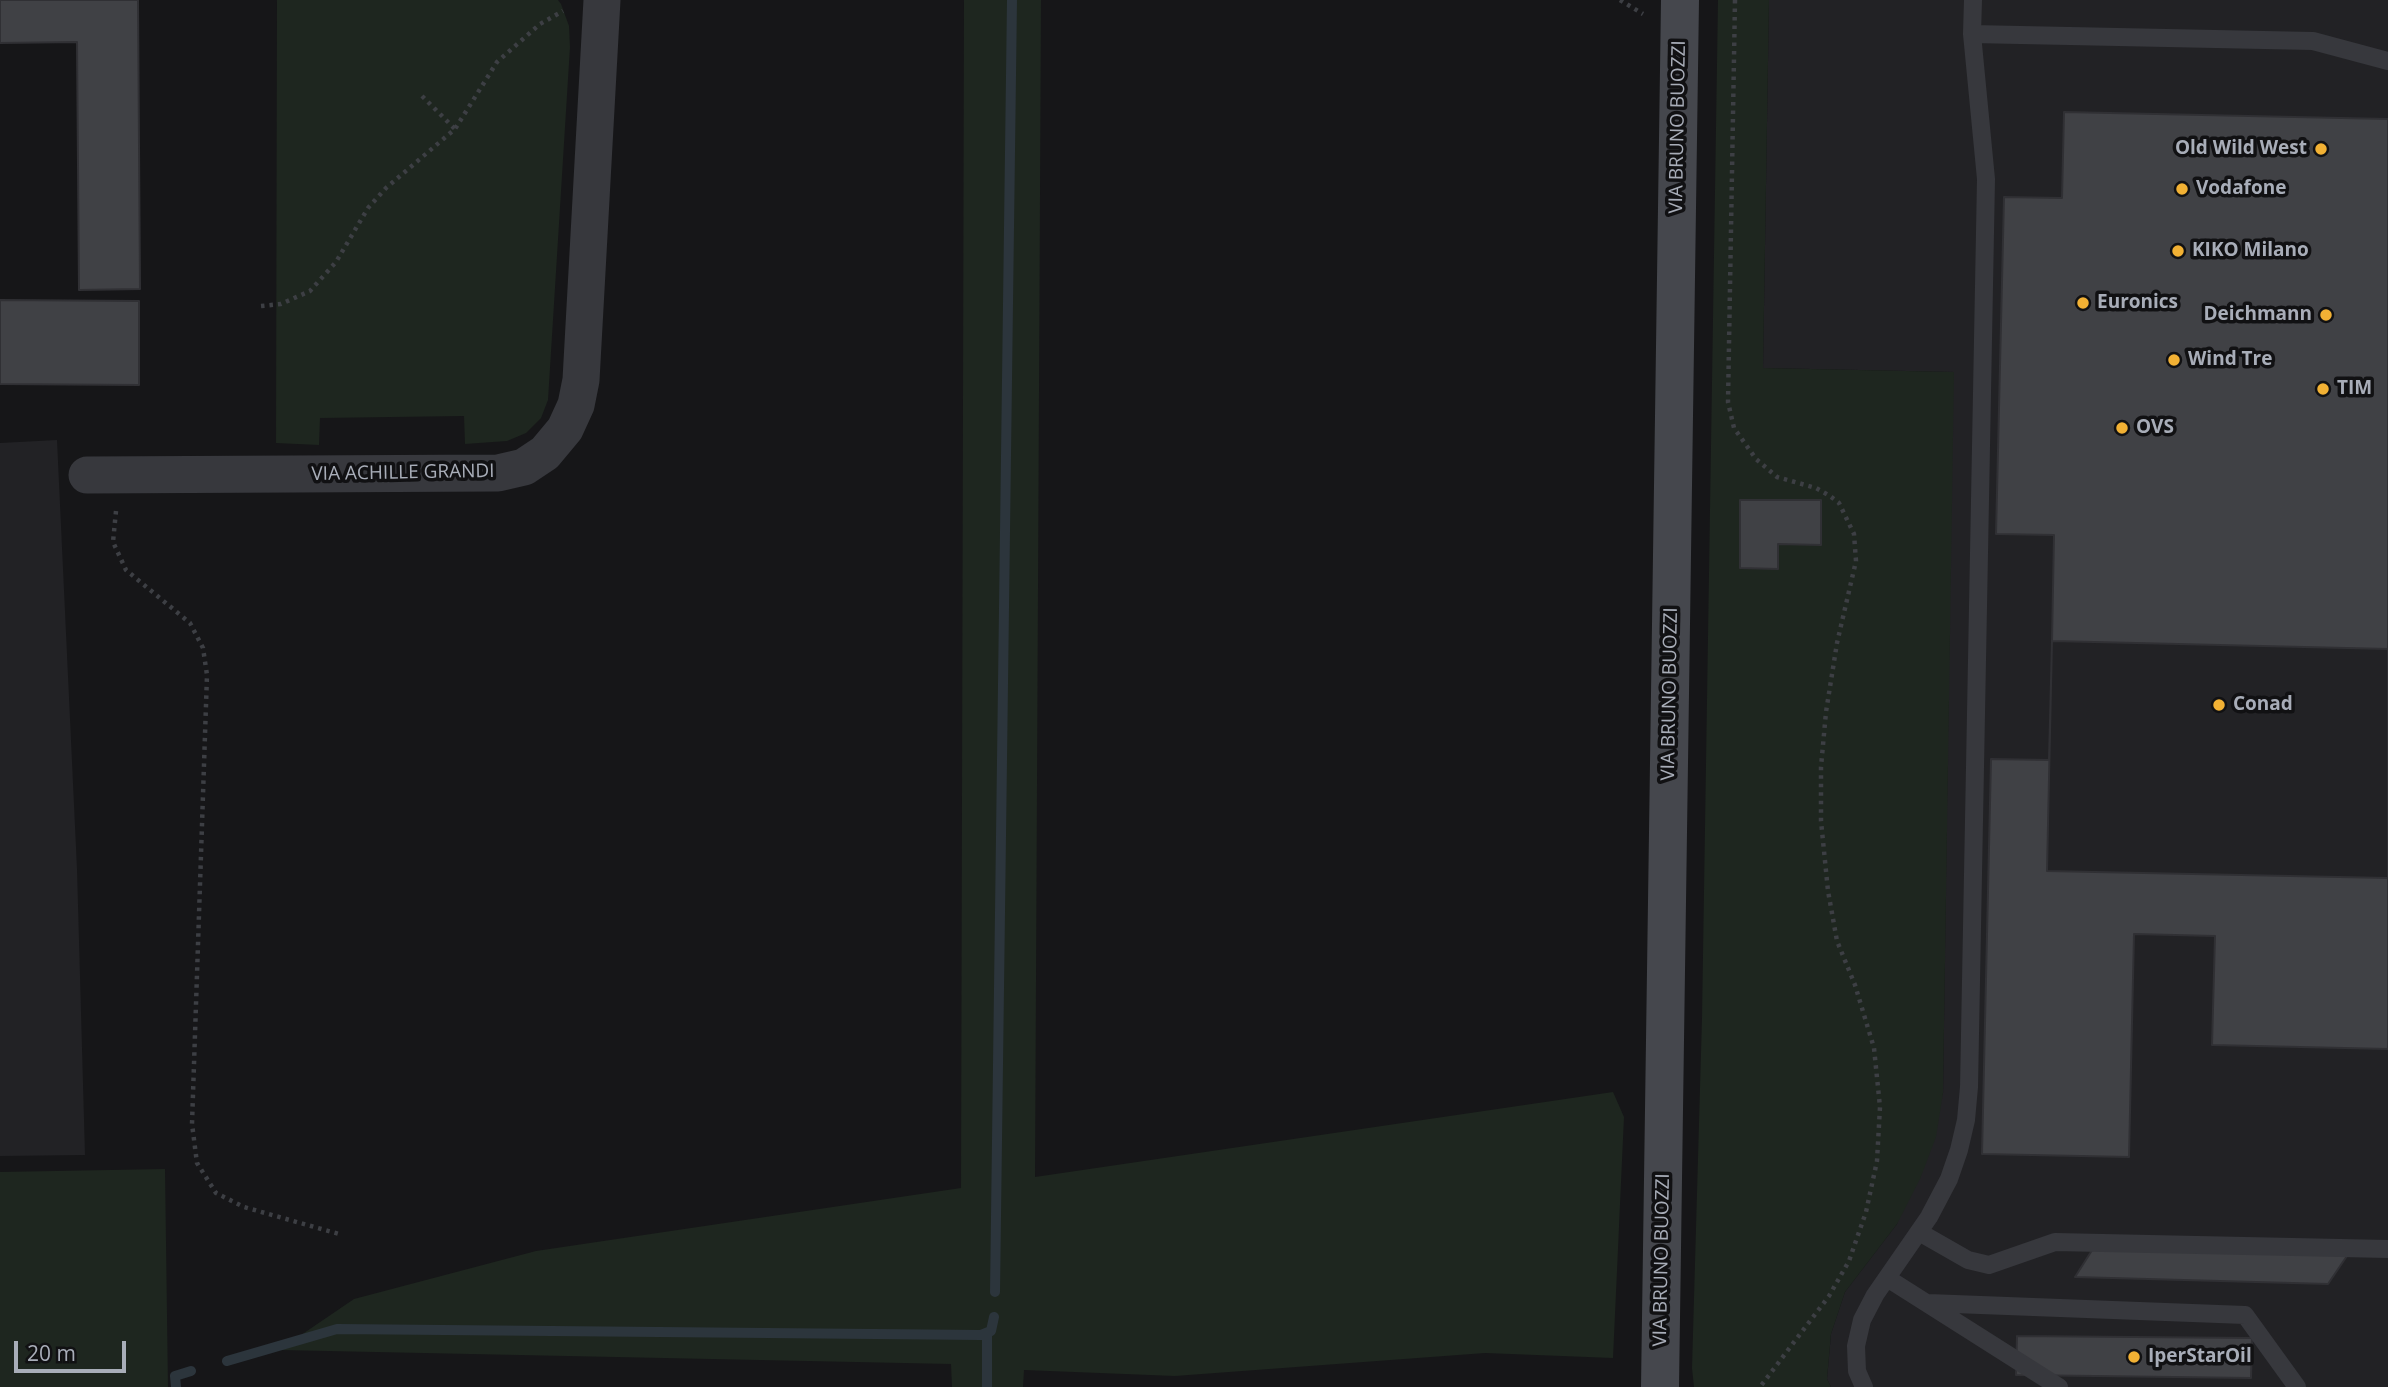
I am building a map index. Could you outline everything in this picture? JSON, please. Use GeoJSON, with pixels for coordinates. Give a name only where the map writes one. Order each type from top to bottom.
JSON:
{"type":"FeatureCollection","features":[{"type":"Feature","properties":{"kind":"main road","name":"VIA BRUNO BUOZZI"},"geometry":{"type":"LineString","coordinates":[[1660,1387],[1680,8]]}},
{"type":"Feature","properties":{"kind":"street","name":"VIA ACHILLE GRANDI"},"geometry":{"type":"LineString","coordinates":[[103,475],[498,473],[524,467],[545,453],[565,429],[576,405],[581,380],[587,3]]}},
{"type":"Feature","properties":{"kind":"lane"},"geometry":{"type":"LineString","coordinates":[[1864,1387],[1857,1371],[1856,1346],[1862,1320],[1949,1180],[1966,1120],[1969,1087],[1986,179],[1972,34],[1973,0]]}},
{"type":"Feature","properties":{"kind":"lane"},"geometry":{"type":"LineString","coordinates":[[1972,34],[2313,41],[2388,61]]}},
{"type":"Feature","properties":{"kind":"lane"},"geometry":{"type":"LineString","coordinates":[[1919,1232],[1968,1260],[1989,1265],[2055,1242],[2388,1250]]}},
{"type":"Feature","properties":{"kind":"lane"},"geometry":{"type":"LineString","coordinates":[[1887,1278],[2059,1387]]}},
{"type":"Feature","properties":{"kind":"lane"},"geometry":{"type":"LineString","coordinates":[[1928,1303],[2245,1315],[2297,1387]]}},
{"type":"Feature","properties":{"kind":"path"},"geometry":{"type":"LineString","coordinates":[[1735,0],[1728,402],[1734,428],[1756,459],[1777,477],[1816,488],[1839,503],[1854,534],[1856,561],[1837,643],[1826,712],[1821,767],[1821,821],[1828,891],[1837,942],[1855,985],[1874,1048],[1880,1107],[1877,1161],[1866,1212],[1849,1261],[1829,1296],[1760,1387]]}},
{"type":"Feature","properties":{"kind":"path"},"geometry":{"type":"LineString","coordinates":[[261,306],[281,304],[310,291],[336,262],[356,226],[377,198],[455,129],[498,62],[540,24],[587,3]]}},
{"type":"Feature","properties":{"kind":"path"},"geometry":{"type":"LineString","coordinates":[[422,96],[455,129]]}},
{"type":"Feature","properties":{"kind":"path"},"geometry":{"type":"LineString","coordinates":[[103,475],[113,542],[126,570],[190,623],[203,648],[207,675],[192,1125],[197,1163],[216,1193],[244,1207],[339,1234]]}},
{"type":"Feature","properties":{"kind":"shaded area"},"geometry":{"type":"Polygon","coordinates":[[[277,0],[558,0],[561,4],[569,26],[570,47],[548,400],[541,418],[526,433],[507,441],[465,444],[464,416],[320,418],[319,445],[276,443],[277,0]]]}},
{"type":"Feature","properties":{"kind":"shaded area"},"geometry":{"type":"Polygon","coordinates":[[[964,0],[1041,0],[1035,1177],[1613,1092],[1624,1117],[1613,1358],[1485,1353],[1175,1376],[1024,1370],[1023,1387],[952,1387],[951,1364],[279,1350],[354,1299],[536,1251],[961,1188],[964,0]]]}},
{"type":"Feature","properties":{"kind":"shaded area"},"geometry":{"type":"Polygon","coordinates":[[[1718,0],[1769,0],[1763,368],[1954,372],[1943,1093],[1936,1137],[1920,1179],[1897,1224],[1845,1292],[1831,1334],[1827,1379],[1831,1387],[1694,1387],[1692,1368],[1702,1018],[1718,0]]]}},
{"type":"Feature","properties":{"kind":"shaded area"},"geometry":{"type":"Polygon","coordinates":[[[1769,0],[2388,0],[2388,1387],[1831,1387],[1827,1379],[1831,1334],[1845,1292],[1897,1224],[1943,1093],[1953,372],[1763,368],[1769,0]]]}},
{"type":"Feature","properties":{"kind":"shaded area"},"geometry":{"type":"Polygon","coordinates":[[[57,440],[77,869],[85,1155],[0,1156],[0,443],[57,440]]]}},
{"type":"Feature","properties":{"kind":"shaded area"},"geometry":{"type":"Polygon","coordinates":[[[165,1169],[168,1387],[0,1387],[0,1172],[165,1169]]]}},
{"type":"Feature","properties":{"kind":"building"},"geometry":{"type":"Polygon","coordinates":[[[0,0],[138,0],[140,289],[79,290],[77,42],[0,43],[0,0]]]}},
{"type":"Feature","properties":{"kind":"building"},"geometry":{"type":"Polygon","coordinates":[[[2064,112],[2388,119],[2388,1049],[2212,1045],[2215,936],[2134,934],[2129,1157],[1982,1154],[1991,759],[2049,760],[2052,641],[2054,535],[1996,534],[2004,197],[2062,198],[2064,112]]]}},
{"type":"Feature","properties":{"kind":"building"},"geometry":{"type":"Polygon","coordinates":[[[0,300],[139,301],[139,385],[0,384],[0,300]]]}},
{"type":"Feature","properties":{"kind":"building"},"geometry":{"type":"Polygon","coordinates":[[[1740,500],[1821,500],[1821,545],[1778,544],[1778,569],[1740,568],[1740,500]]]}},
{"type":"Feature","properties":{"kind":"building","name":"Conad"},"geometry":{"type":"Polygon","coordinates":[[[2052,641],[2388,649],[2388,878],[2047,871],[2052,641]]]}},
{"type":"Feature","properties":{"kind":"building"},"geometry":{"type":"Polygon","coordinates":[[[2096,1244],[2351,1250],[2328,1284],[2075,1277],[2096,1244]]]}},
{"type":"Feature","properties":{"kind":"building","name":"IperStarOil"},"geometry":{"type":"Polygon","coordinates":[[[2017,1336],[2252,1338],[2251,1378],[2016,1375],[2017,1336]]]}},
{"type":"Feature","properties":{"kind":"waterway"},"geometry":{"type":"LineString","coordinates":[[995,1292],[1012,0]]}},
{"type":"Feature","properties":{"kind":"waterway"},"geometry":{"type":"LineString","coordinates":[[227,1361],[337,1329],[981,1335],[991,1331],[994,1317]]}},
{"type":"Feature","properties":{"kind":"waterway"},"geometry":{"type":"LineString","coordinates":[[987,1333],[987,1387]]}},
{"type":"Feature","properties":{"kind":"waterway"},"geometry":{"type":"LineString","coordinates":[[176,1387],[175,1376],[191,1371]]}},
{"type":"Feature","properties":{"kind":"place","name":"Old Wild West"},"geometry":{"type":"Point","coordinates":[2321,149]}},
{"type":"Feature","properties":{"kind":"place","name":"Vodafone"},"geometry":{"type":"Point","coordinates":[2182,189]}},
{"type":"Feature","properties":{"kind":"place","name":"KIKO Milano"},"geometry":{"type":"Point","coordinates":[2178,251]}},
{"type":"Feature","properties":{"kind":"place","name":"Euronics"},"geometry":{"type":"Point","coordinates":[2083,303]}},
{"type":"Feature","properties":{"kind":"place","name":"Deichmann"},"geometry":{"type":"Point","coordinates":[2326,315]}},
{"type":"Feature","properties":{"kind":"place","name":"Wind Tre"},"geometry":{"type":"Point","coordinates":[2174,360]}},
{"type":"Feature","properties":{"kind":"place","name":"TIM"},"geometry":{"type":"Point","coordinates":[2323,389]}},
{"type":"Feature","properties":{"kind":"place","name":"OVS"},"geometry":{"type":"Point","coordinates":[2122,428]}},
{"type":"Feature","properties":{"kind":"place","name":"Conad"},"geometry":{"type":"Point","coordinates":[2219,705]}},
{"type":"Feature","properties":{"kind":"place","name":"IperStarOil"},"geometry":{"type":"Point","coordinates":[2134,1357]}}]}
